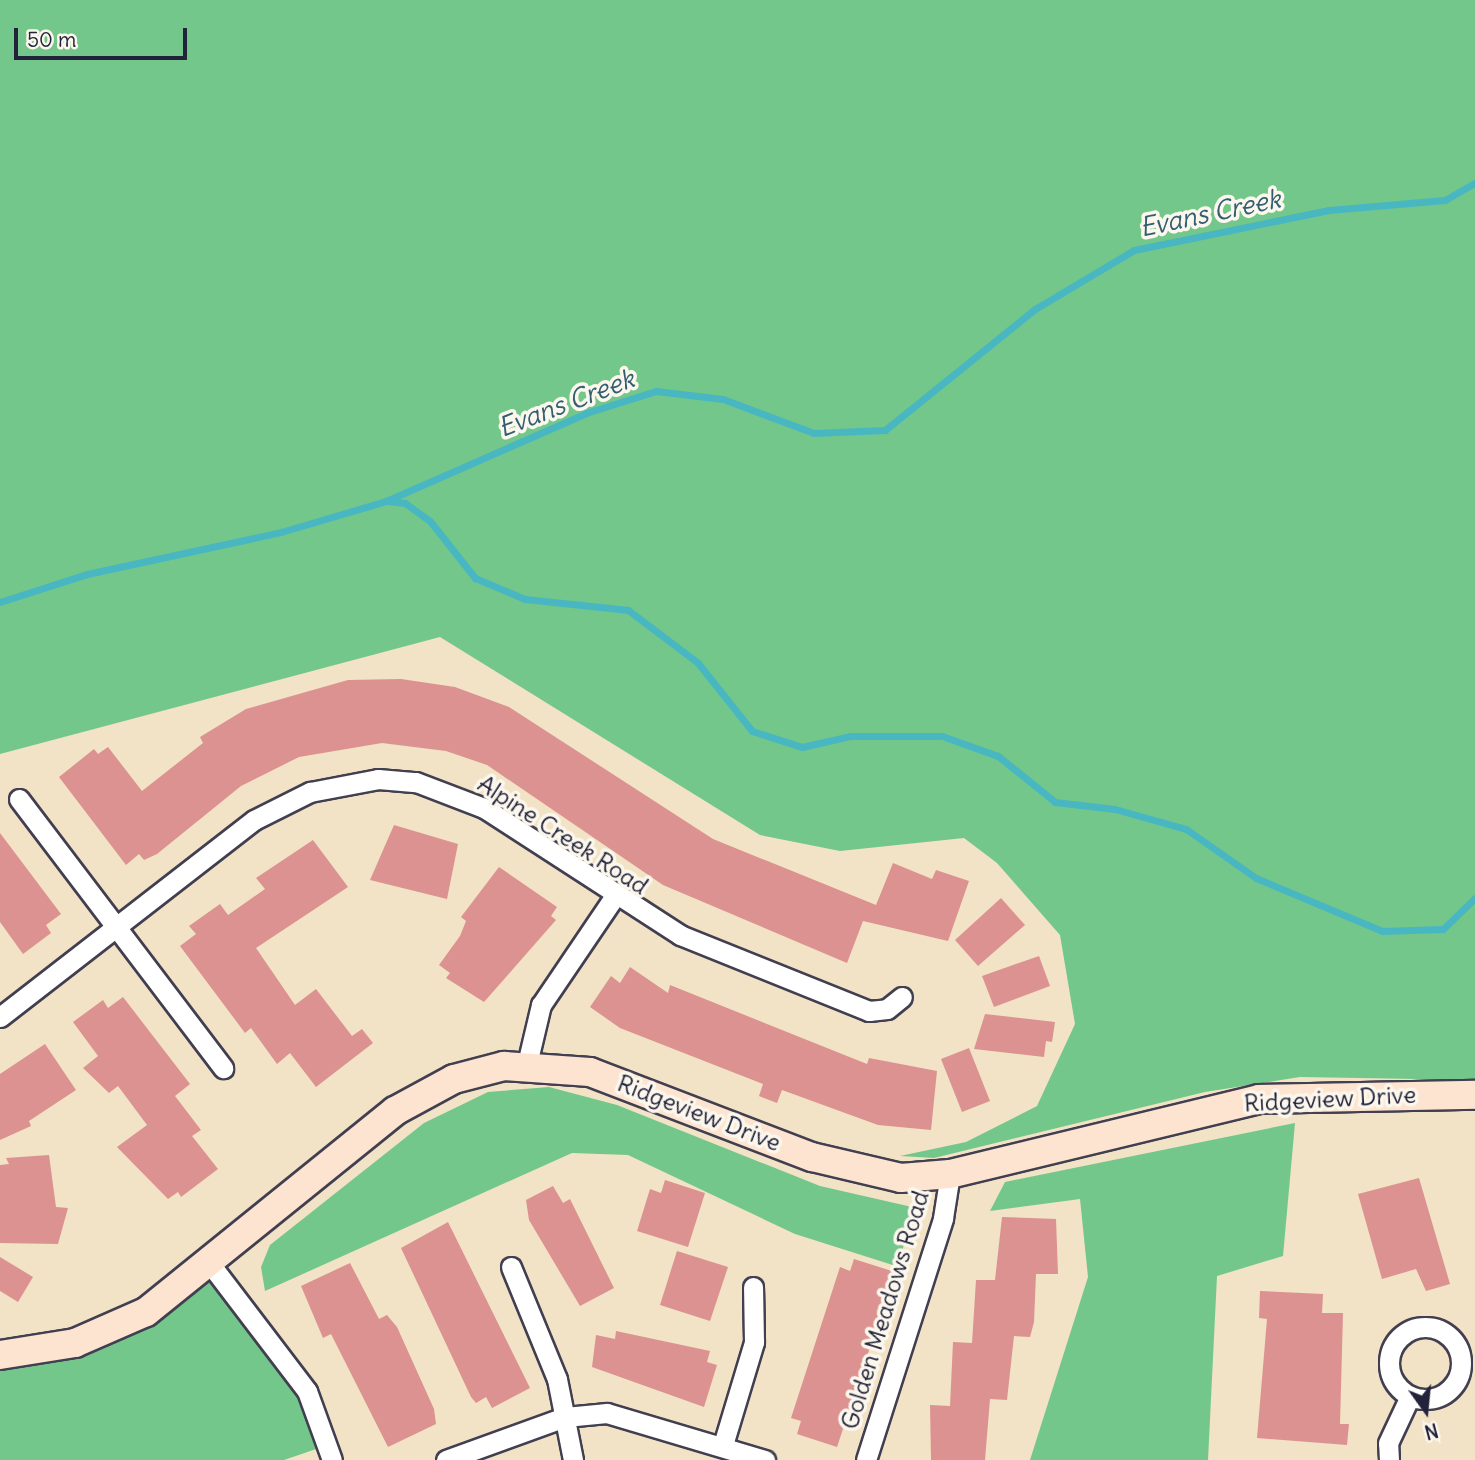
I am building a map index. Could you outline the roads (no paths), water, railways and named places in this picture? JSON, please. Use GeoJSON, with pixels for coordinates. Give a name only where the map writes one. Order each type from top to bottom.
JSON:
{"type":"FeatureCollection","features":[{"type":"Feature","properties":{"kind":"street","name":"Alpine Creek Road"},"geometry":{"type":"LineString","coordinates":[[0,1017],[116,925],[279,805],[333,785],[378,779],[416,782],[484,808],[614,897],[680,935],[869,1011],[887,1009],[902,997]]}},
{"type":"Feature","properties":{"kind":"street"},"geometry":{"type":"LineString","coordinates":[[19,799],[223,1068]]}},
{"type":"Feature","properties":{"kind":"street"},"geometry":{"type":"LineString","coordinates":[[527,1064],[541,1005],[614,897]]}},
{"type":"Feature","properties":{"kind":"street","name":"Ridgeview Drive"},"geometry":{"type":"LineString","coordinates":[[0,1355],[103,1334],[211,1265],[415,1099],[477,1071],[527,1064],[616,1080],[858,1172],[901,1178],[950,1174],[1259,1099],[1475,1095]]}},
{"type":"Feature","properties":{"kind":"street","name":"Golden Meadows Road"},"geometry":{"type":"LineString","coordinates":[[866,1460],[943,1218],[950,1174]]}},
{"type":"Feature","properties":{"kind":"street"},"geometry":{"type":"LineString","coordinates":[[211,1265],[307,1391],[332,1460]]}},
{"type":"Feature","properties":{"kind":"street"},"geometry":{"type":"LineString","coordinates":[[511,1268],[545,1340],[573,1460]]}},
{"type":"Feature","properties":{"kind":"street"},"geometry":{"type":"LineString","coordinates":[[723,1445],[754,1342],[753,1287]]}},
{"type":"Feature","properties":{"kind":"street"},"geometry":{"type":"LineString","coordinates":[[1389,1460],[1388,1443],[1410,1396]]}},
{"type":"Feature","properties":{"kind":"street"},"geometry":{"type":"LineString","coordinates":[[446,1460],[565,1417],[628,1416],[765,1460]]}},
{"type":"Feature","properties":{"kind":"waterway","name":"Evans Creek"},"geometry":{"type":"LineString","coordinates":[[0,602],[87,574],[281,532],[386,501],[586,413],[656,391],[723,399],[814,433],[885,430],[1035,309],[1134,250],[1329,210],[1445,200],[1475,183]]}},
{"type":"Feature","properties":{"kind":"waterway"},"geometry":{"type":"LineString","coordinates":[[388,501],[405,503],[430,521],[475,578],[525,599],[628,610],[698,663],[752,731],[802,747],[850,736],[942,736],[998,756],[1055,802],[1115,809],[1186,829],[1256,878],[1382,931],[1443,929],[1475,898]]}}]}
